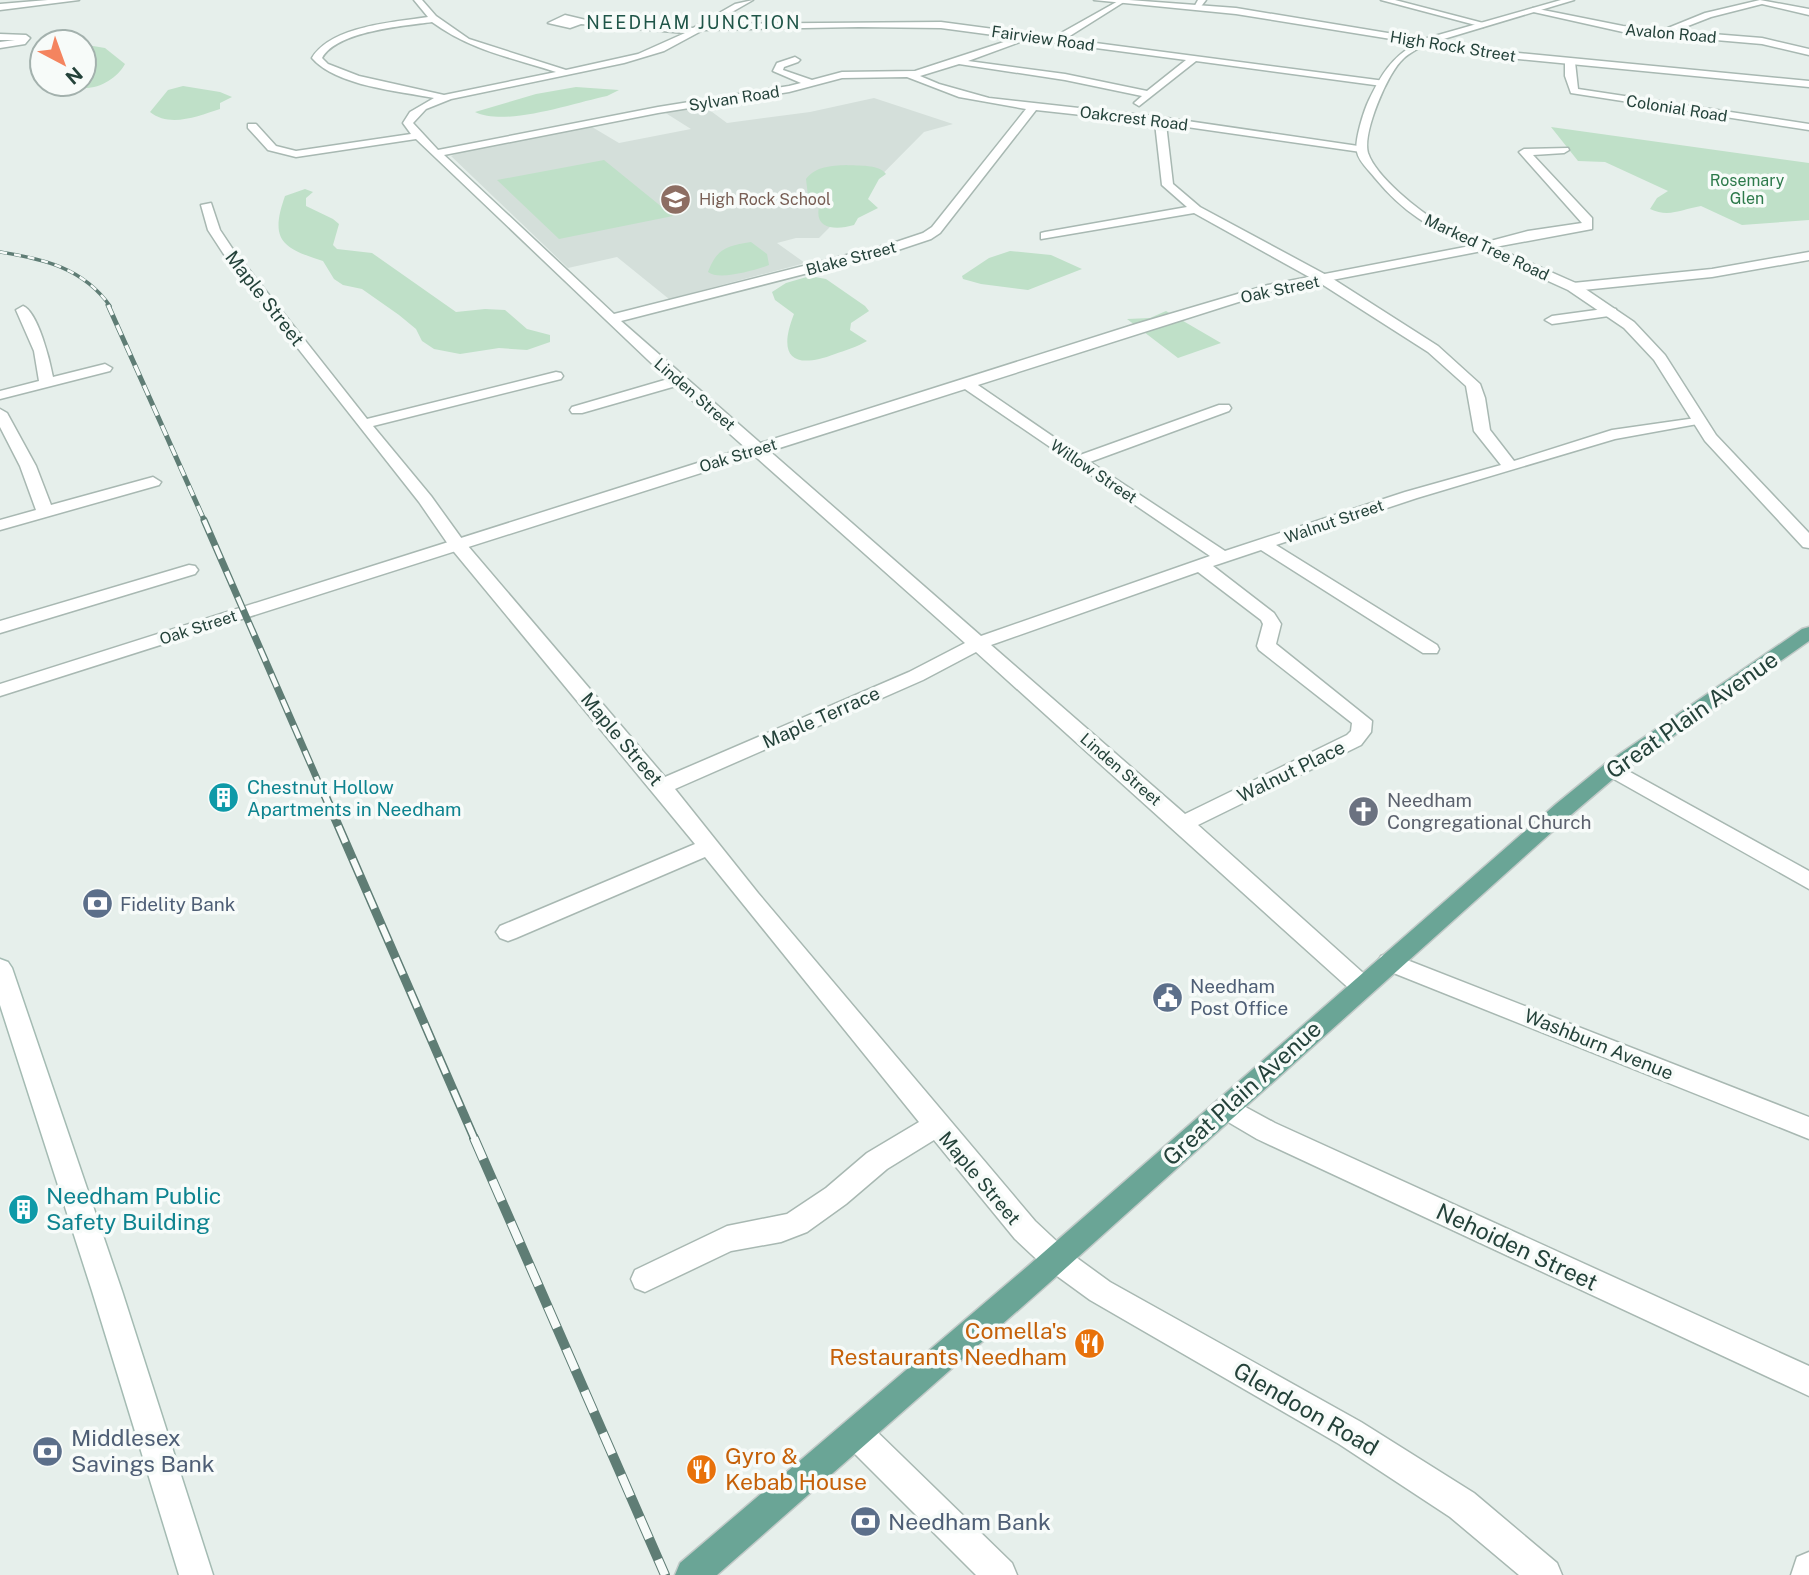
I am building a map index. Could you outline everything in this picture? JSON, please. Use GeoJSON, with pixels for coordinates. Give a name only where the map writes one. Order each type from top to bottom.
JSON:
{"type":"FeatureCollection","features":[{"type":"Feature","properties":{"kind":"main road","name":"Great Plain Avenue"},"geometry":{"type":"LineString","coordinates":[[692,1575],[857,1434],[1389,962],[1612,769],[1809,633]]}},
{"type":"Feature","properties":{"kind":"street"},"geometry":{"type":"LineString","coordinates":[[0,7],[75,0]]}},
{"type":"Feature","properties":{"kind":"street"},"geometry":{"type":"LineString","coordinates":[[418,0],[432,19],[448,33],[465,41],[565,72]]}},
{"type":"Feature","properties":{"kind":"street"},"geometry":{"type":"LineString","coordinates":[[418,136],[409,125],[411,117],[418,109],[445,98],[646,54],[749,0]]}},
{"type":"Feature","properties":{"kind":"street","name":"High Rock Street"},"geometry":{"type":"LineString","coordinates":[[1098,0],[1199,3],[1473,51],[1809,84]]}},
{"type":"Feature","properties":{"kind":"street"},"geometry":{"type":"LineString","coordinates":[[1385,0],[1483,24]]}},
{"type":"Feature","properties":{"kind":"street"},"geometry":{"type":"LineString","coordinates":[[1361,149],[1371,106],[1398,58],[1423,42],[1567,0]]}},
{"type":"Feature","properties":{"kind":"street"},"geometry":{"type":"LineString","coordinates":[[1056,40],[1124,1]]}},
{"type":"Feature","properties":{"kind":"street"},"geometry":{"type":"LineString","coordinates":[[1665,32],[1708,15],[1762,2],[1809,12]]}},
{"type":"Feature","properties":{"kind":"street","name":"Avalon Road"},"geometry":{"type":"LineString","coordinates":[[1533,11],[1603,26],[1762,41],[1809,52]]}},
{"type":"Feature","properties":{"kind":"street"},"geometry":{"type":"LineString","coordinates":[[432,19],[349,36],[322,48],[317,58],[321,64],[340,73],[445,98]]}},
{"type":"Feature","properties":{"kind":"street","name":"Fairview Road"},"geometry":{"type":"LineString","coordinates":[[582,22],[698,29],[915,24],[1027,36],[1382,83]]}},
{"type":"Feature","properties":{"kind":"street","name":"Sylvan Road"},"geometry":{"type":"LineString","coordinates":[[438,153],[854,74],[910,75],[958,62],[1027,36]]}},
{"type":"Feature","properties":{"kind":"street"},"geometry":{"type":"LineString","coordinates":[[0,37],[26,37],[22,42],[0,45]]}},
{"type":"Feature","properties":{"kind":"street"},"geometry":{"type":"LineString","coordinates":[[1129,116],[1147,94],[1193,59]]}},
{"type":"Feature","properties":{"kind":"street"},"geometry":{"type":"LineString","coordinates":[[795,60],[780,65],[778,71],[812,83]]}},
{"type":"Feature","properties":{"kind":"street"},"geometry":{"type":"LineString","coordinates":[[958,62],[1065,77],[1147,94]]}},
{"type":"Feature","properties":{"kind":"street","name":"Colonial Road"},"geometry":{"type":"LineString","coordinates":[[1570,62],[1574,91],[1809,127]]}},
{"type":"Feature","properties":{"kind":"street","name":"Oakcrest Road"},"geometry":{"type":"LineString","coordinates":[[910,75],[942,89],[1033,107],[1129,116],[1361,149]]}},
{"type":"Feature","properties":{"kind":"street","name":"Blake Street"},"geometry":{"type":"LineString","coordinates":[[612,318],[894,247],[926,236],[936,230],[1033,107]]}},
{"type":"Feature","properties":{"kind":"street"},"geometry":{"type":"LineString","coordinates":[[1160,120],[1168,185],[1196,209],[1325,279],[1433,349],[1473,384],[1478,398],[1482,431],[1510,467]]}},
{"type":"Feature","properties":{"kind":"street"},"geometry":{"type":"LineString","coordinates":[[252,126],[272,148],[296,154],[418,136]]}},
{"type":"Feature","properties":{"kind":"street","name":"Linden Street"},"geometry":{"type":"LineString","coordinates":[[418,136],[680,380],[1183,824],[1362,986]]}},
{"type":"Feature","properties":{"kind":"street","name":"Marked Tree Road"},"geometry":{"type":"LineString","coordinates":[[1361,149],[1379,177],[1416,214],[1573,288],[1611,312],[1650,346],[1698,420],[1744,478],[1809,543]]}},
{"type":"Feature","properties":{"kind":"street","name":"Oak Street"},"geometry":{"type":"LineString","coordinates":[[0,690],[868,412],[967,384],[1268,289],[1483,247],[1528,235],[1588,226],[1588,221],[1524,152],[1564,150]]}},
{"type":"Feature","properties":{"kind":"street","name":"Maple Street"},"geometry":{"type":"LineString","coordinates":[[207,205],[214,230],[220,240],[425,499],[456,543],[662,788],[1012,1216],[1056,1259]]}},
{"type":"Feature","properties":{"kind":"street"},"geometry":{"type":"LineString","coordinates":[[1045,236],[1196,209]]}},
{"type":"Feature","properties":{"kind":"street"},"geometry":{"type":"LineString","coordinates":[[1573,288],[1712,273],[1809,256]]}},
{"type":"Feature","properties":{"kind":"street"},"geometry":{"type":"LineString","coordinates":[[23,310],[41,351],[47,383]]}},
{"type":"Feature","properties":{"kind":"street"},"geometry":{"type":"LineString","coordinates":[[1552,320],[1611,312]]}},
{"type":"Feature","properties":{"kind":"street"},"geometry":{"type":"LineString","coordinates":[[0,395],[105,368]]}},
{"type":"Feature","properties":{"kind":"street"},"geometry":{"type":"LineString","coordinates":[[363,424],[555,376]]}},
{"type":"Feature","properties":{"kind":"street"},"geometry":{"type":"LineString","coordinates":[[577,410],[680,380]]}},
{"type":"Feature","properties":{"kind":"street","name":"Willow Street"},"geometry":{"type":"LineString","coordinates":[[967,384],[1223,557]]}},
{"type":"Feature","properties":{"kind":"street"},"geometry":{"type":"LineString","coordinates":[[1078,461],[1224,408]]}},
{"type":"Feature","properties":{"kind":"street"},"geometry":{"type":"LineString","coordinates":[[0,413],[28,466],[46,513]]}},
{"type":"Feature","properties":{"kind":"street","name":"Walnut Street"},"geometry":{"type":"LineString","coordinates":[[977,643],[1411,495],[1612,435],[1698,420]]}},
{"type":"Feature","properties":{"kind":"street"},"geometry":{"type":"LineString","coordinates":[[0,525],[153,482]]}},
{"type":"Feature","properties":{"kind":"street"},"geometry":{"type":"LineString","coordinates":[[1264,544],[1430,649]]}},
{"type":"Feature","properties":{"kind":"street","name":"Walnut Place"},"geometry":{"type":"LineString","coordinates":[[1183,824],[1354,740],[1361,732],[1362,721],[1266,646],[1272,624],[1268,617],[1200,565]]}},
{"type":"Feature","properties":{"kind":"street"},"geometry":{"type":"LineString","coordinates":[[0,627],[189,570]]}},
{"type":"Feature","properties":{"kind":"street","name":"Maple Terrace"},"geometry":{"type":"LineString","coordinates":[[662,788],[916,676],[977,643]]}},
{"type":"Feature","properties":{"kind":"street"},"geometry":{"type":"LineString","coordinates":[[1612,769],[1809,881]]}},
{"type":"Feature","properties":{"kind":"street"},"geometry":{"type":"LineString","coordinates":[[508,932],[709,846]]}},
{"type":"Feature","properties":{"kind":"street","name":"Washburn Avenue"},"geometry":{"type":"LineString","coordinates":[[1389,962],[1809,1128]]}},
{"type":"Feature","properties":{"kind":"street"},"geometry":{"type":"LineString","coordinates":[[2,980],[107,1291],[196,1575]]}},
{"type":"Feature","properties":{"kind":"street","name":"Nehoiden Street"},"geometry":{"type":"LineString","coordinates":[[1227,1108],[1266,1131],[1339,1166],[1809,1381]]}},
{"type":"Feature","properties":{"kind":"street"},"geometry":{"type":"LineString","coordinates":[[645,1279],[727,1238],[781,1230],[797,1223],[836,1196],[877,1161],[936,1125]]}},
{"type":"Feature","properties":{"kind":"street","name":"Glendoon Road"},"geometry":{"type":"LineString","coordinates":[[1056,1259],[1100,1291],[1350,1433],[1462,1505],[1545,1575]]}},
{"type":"Feature","properties":{"kind":"street"},"geometry":{"type":"LineString","coordinates":[[857,1434],[1000,1575]]}},
{"type":"Feature","properties":{"kind":"street"},"geometry":{"type":"LineString","coordinates":[[1808,1575],[1809,1569]]}},
{"type":"Feature","properties":{"kind":"shaded area","name":"High Rock School"},"geometry":{"type":"Polygon","coordinates":[[[874,98],[953,124],[924,132],[819,238],[796,238],[777,243],[805,263],[669,299],[617,257],[568,268],[451,156],[592,127],[619,143],[691,129],[664,112],[704,106],[727,123],[810,112],[874,98]]]}},
{"type":"Feature","properties":{"kind":"green space"},"geometry":{"type":"Polygon","coordinates":[[[98,47],[105,48],[125,64],[115,76],[98,86],[98,47]]]}},
{"type":"Feature","properties":{"kind":"green space"},"geometry":{"type":"Polygon","coordinates":[[[183,86],[220,92],[232,97],[220,103],[220,109],[184,119],[166,119],[150,112],[168,90],[183,86]]]}},
{"type":"Feature","properties":{"kind":"green space"},"geometry":{"type":"Polygon","coordinates":[[[576,87],[619,90],[607,96],[521,115],[488,116],[475,112],[536,94],[576,87]]]}},
{"type":"Feature","properties":{"kind":"green space","name":"Rosemary Glen"},"geometry":{"type":"Polygon","coordinates":[[[1551,127],[1809,163],[1809,220],[1742,225],[1701,206],[1669,213],[1657,212],[1650,209],[1657,198],[1668,191],[1605,162],[1578,161],[1551,127]]]}},
{"type":"Feature","properties":{"kind":"green space"},"geometry":{"type":"Polygon","coordinates":[[[604,160],[673,216],[559,239],[497,180],[604,160]]]}},
{"type":"Feature","properties":{"kind":"green space"},"geometry":{"type":"Polygon","coordinates":[[[846,165],[874,167],[886,174],[879,179],[868,199],[878,208],[858,218],[854,225],[834,228],[820,220],[819,207],[808,196],[806,179],[819,169],[846,165]]]}},
{"type":"Feature","properties":{"kind":"green space"},"geometry":{"type":"Polygon","coordinates":[[[305,189],[313,192],[306,198],[306,206],[339,224],[333,245],[337,249],[372,253],[456,312],[505,310],[527,329],[550,335],[550,342],[527,350],[499,348],[460,354],[434,349],[422,341],[416,329],[399,315],[362,289],[343,285],[334,279],[323,261],[298,252],[283,241],[279,233],[279,223],[285,196],[305,189]]]}},
{"type":"Feature","properties":{"kind":"green space"},"geometry":{"type":"Polygon","coordinates":[[[751,242],[767,254],[769,265],[729,275],[708,272],[719,253],[735,245],[751,242]]]}},
{"type":"Feature","properties":{"kind":"green space"},"geometry":{"type":"Polygon","coordinates":[[[1010,251],[1051,255],[1082,269],[1028,290],[963,279],[962,276],[989,258],[1010,251]]]}},
{"type":"Feature","properties":{"kind":"green space"},"geometry":{"type":"Polygon","coordinates":[[[810,276],[826,279],[865,306],[869,311],[851,323],[850,330],[867,341],[820,359],[808,361],[792,356],[787,341],[794,314],[775,300],[772,292],[786,283],[810,276]]]}},
{"type":"Feature","properties":{"kind":"green space"},"geometry":{"type":"Polygon","coordinates":[[[1166,311],[1221,343],[1178,358],[1127,319],[1150,318],[1166,311]]]}},
{"type":"Feature","properties":{"kind":"railway"},"geometry":{"type":"LineString","coordinates":[[0,252],[61,267],[88,283],[110,306]]}},
{"type":"Feature","properties":{"kind":"railway"},"geometry":{"type":"LineString","coordinates":[[108,305],[205,522]]}},
{"type":"Feature","properties":{"kind":"railway"},"geometry":{"type":"LineString","coordinates":[[204,520],[324,795]]}},
{"type":"Feature","properties":{"kind":"railway"},"geometry":{"type":"LineString","coordinates":[[324,793],[475,1140]]}},
{"type":"Feature","properties":{"kind":"railway"},"geometry":{"type":"LineString","coordinates":[[474,1138],[665,1575]]}},
{"type":"Feature","properties":{"kind":"place","name":"High Rock School"},"geometry":{"type":"Point","coordinates":[676,199]}},
{"type":"Feature","properties":{"kind":"place","name":"Chestnut Hollow Apartments in Needham"},"geometry":{"type":"Point","coordinates":[224,798]}},
{"type":"Feature","properties":{"kind":"place","name":"Needham Congregational Church"},"geometry":{"type":"Point","coordinates":[1364,811]}},
{"type":"Feature","properties":{"kind":"place","name":"Fidelity Bank"},"geometry":{"type":"Point","coordinates":[97,904]}},
{"type":"Feature","properties":{"kind":"place","name":"Needham Post Office"},"geometry":{"type":"Point","coordinates":[1167,997]}},
{"type":"Feature","properties":{"kind":"place","name":"Needham Public Safety Building"},"geometry":{"type":"Point","coordinates":[23,1209]}},
{"type":"Feature","properties":{"kind":"place","name":"Comella's Restaurants Needham"},"geometry":{"type":"Point","coordinates":[1090,1344]}},
{"type":"Feature","properties":{"kind":"place","name":"Middlesex Savings Bank"},"geometry":{"type":"Point","coordinates":[48,1451]}},
{"type":"Feature","properties":{"kind":"place","name":"Gyro & Kebab House"},"geometry":{"type":"Point","coordinates":[702,1469]}},
{"type":"Feature","properties":{"kind":"place","name":"Needham Bank"},"geometry":{"type":"Point","coordinates":[865,1522]}},
{"type":"Feature","properties":{"kind":"district","name":"NEEDHAM JUNCTION"},"geometry":{"type":"Point","coordinates":[694,23]}}]}
